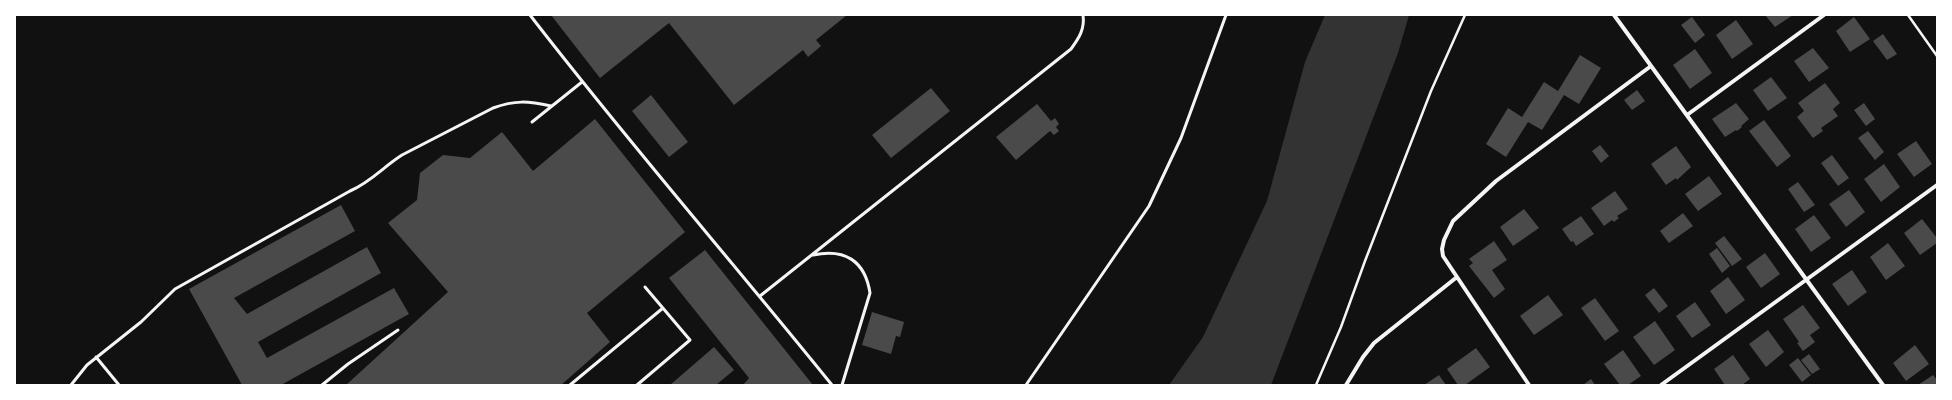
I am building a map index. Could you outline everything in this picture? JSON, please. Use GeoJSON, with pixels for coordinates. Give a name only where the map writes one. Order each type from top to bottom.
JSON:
{"type":"FeatureCollection","features":[{"type":"Feature","properties":{"kind":"street"},"geometry":{"type":"LineString","coordinates":[[1614,15],[1883,385]]}},
{"type":"Feature","properties":{"kind":"street"},"geometry":{"type":"LineString","coordinates":[[1687,115],[1824,15]]}},
{"type":"Feature","properties":{"kind":"street"},"geometry":{"type":"LineString","coordinates":[[1529,385],[1443,256],[1442,249],[1444,240],[1453,222],[1496,181],[1651,66]]}},
{"type":"Feature","properties":{"kind":"street"},"geometry":{"type":"LineString","coordinates":[[1661,385],[1937,185]]}},
{"type":"Feature","properties":{"kind":"street"},"geometry":{"type":"LineString","coordinates":[[1346,385],[1362,357],[1374,343],[1457,277]]}},
{"type":"Feature","properties":{"kind":"lane"},"geometry":{"type":"LineString","coordinates":[[530,15],[582,82],[832,385]]}},
{"type":"Feature","properties":{"kind":"lane"},"geometry":{"type":"LineString","coordinates":[[760,296],[1071,49],[1083,30],[1083,15]]}},
{"type":"Feature","properties":{"kind":"lane"},"geometry":{"type":"LineString","coordinates":[[1026,385],[1149,206],[1181,138],[1226,15]]}},
{"type":"Feature","properties":{"kind":"lane"},"geometry":{"type":"LineString","coordinates":[[532,122],[550,106],[582,82]]}},
{"type":"Feature","properties":{"kind":"lane"},"geometry":{"type":"LineString","coordinates":[[71,385],[87,365],[141,322],[175,289],[350,191],[364,185],[388,164],[402,155],[493,108],[509,103],[532,102],[550,106]]}},
{"type":"Feature","properties":{"kind":"lane"},"geometry":{"type":"LineString","coordinates":[[812,256],[825,253],[842,255],[853,260],[868,278],[870,293],[842,385]]}},
{"type":"Feature","properties":{"kind":"lane"},"geometry":{"type":"LineString","coordinates":[[637,385],[690,340],[645,287]]}},
{"type":"Feature","properties":{"kind":"lane"},"geometry":{"type":"LineString","coordinates":[[570,385],[662,308]]}},
{"type":"Feature","properties":{"kind":"lane"},"geometry":{"type":"LineString","coordinates":[[322,385],[348,364],[398,330]]}},
{"type":"Feature","properties":{"kind":"lane"},"geometry":{"type":"LineString","coordinates":[[96,357],[119,385]]}},
{"type":"Feature","properties":{"kind":"path"},"geometry":{"type":"LineString","coordinates":[[1316,385],[1341,327],[1375,233],[1431,91],[1465,15]]}},
{"type":"Feature","properties":{"kind":"path"},"geometry":{"type":"LineString","coordinates":[[1908,15],[1937,56]]}},
{"type":"Feature","properties":{"kind":"shaded area"},"geometry":{"type":"Polygon","coordinates":[[[1325,15],[1409,15],[1398,53],[1271,385],[1169,385],[1203,337],[1267,201],[1305,62],[1325,15]]]}},
{"type":"Feature","properties":{"kind":"building"},"geometry":{"type":"Polygon","coordinates":[[[551,15],[847,15],[816,40],[821,46],[808,57],[803,50],[734,105],[669,23],[600,78],[551,15]]]}},
{"type":"Feature","properties":{"kind":"building"},"geometry":{"type":"Polygon","coordinates":[[[1765,15],[1793,15],[1775,27],[1765,15]]]}},
{"type":"Feature","properties":{"kind":"building"},"geometry":{"type":"Polygon","coordinates":[[[1692,17],[1705,35],[1695,43],[1681,25],[1692,17]]]}},
{"type":"Feature","properties":{"kind":"building"},"geometry":{"type":"Polygon","coordinates":[[[1854,17],[1870,39],[1850,52],[1836,31],[1854,17]]]}},
{"type":"Feature","properties":{"kind":"building"},"geometry":{"type":"Polygon","coordinates":[[[1736,20],[1753,44],[1732,59],[1716,35],[1736,20]]]}},
{"type":"Feature","properties":{"kind":"building"},"geometry":{"type":"Polygon","coordinates":[[[1883,34],[1897,54],[1887,60],[1873,41],[1883,34]]]}},
{"type":"Feature","properties":{"kind":"building"},"geometry":{"type":"Polygon","coordinates":[[[1813,48],[1829,68],[1809,82],[1794,61],[1813,48]]]}},
{"type":"Feature","properties":{"kind":"building"},"geometry":{"type":"Polygon","coordinates":[[[1695,49],[1712,73],[1690,89],[1673,65],[1695,49]]]}},
{"type":"Feature","properties":{"kind":"building"},"geometry":{"type":"Polygon","coordinates":[[[1580,55],[1601,68],[1579,104],[1564,95],[1542,130],[1528,122],[1506,157],[1486,144],[1508,108],[1522,117],[1544,82],[1558,91],[1580,55]]]}},
{"type":"Feature","properties":{"kind":"building"},"geometry":{"type":"Polygon","coordinates":[[[1771,77],[1787,98],[1768,111],[1753,90],[1771,77]]]}},
{"type":"Feature","properties":{"kind":"building"},"geometry":{"type":"Polygon","coordinates":[[[1825,83],[1840,103],[1833,109],[1838,116],[1821,128],[1823,131],[1813,138],[1797,117],[1804,111],[1798,103],[1825,83]]]}},
{"type":"Feature","properties":{"kind":"building"},"geometry":{"type":"Polygon","coordinates":[[[931,88],[950,111],[891,158],[872,135],[931,88]]]}},
{"type":"Feature","properties":{"kind":"building"},"geometry":{"type":"Polygon","coordinates":[[[1637,90],[1645,101],[1632,110],[1624,100],[1637,90]]]}},
{"type":"Feature","properties":{"kind":"building"},"geometry":{"type":"Polygon","coordinates":[[[651,95],[688,142],[669,157],[632,111],[651,95]]]}},
{"type":"Feature","properties":{"kind":"building"},"geometry":{"type":"Polygon","coordinates":[[[1736,103],[1749,119],[1737,131],[1736,130],[1725,137],[1712,119],[1736,103]]]}},
{"type":"Feature","properties":{"kind":"building"},"geometry":{"type":"Polygon","coordinates":[[[1864,103],[1875,119],[1866,126],[1854,110],[1864,103]]]}},
{"type":"Feature","properties":{"kind":"building"},"geometry":{"type":"Polygon","coordinates":[[[1037,104],[1051,121],[1055,118],[1059,124],[1056,127],[1059,131],[1054,135],[1050,131],[1016,160],[996,137],[1037,104]]]}},
{"type":"Feature","properties":{"kind":"building"},"geometry":{"type":"Polygon","coordinates":[[[595,119],[685,232],[587,313],[610,342],[561,385],[346,385],[448,292],[388,223],[417,200],[420,173],[443,155],[470,158],[502,132],[533,171],[595,119]]]}},
{"type":"Feature","properties":{"kind":"building"},"geometry":{"type":"Polygon","coordinates":[[[1764,120],[1791,156],[1777,167],[1749,131],[1764,120]]]}},
{"type":"Feature","properties":{"kind":"building"},"geometry":{"type":"Polygon","coordinates":[[[1868,131],[1884,152],[1875,160],[1858,138],[1868,131]]]}},
{"type":"Feature","properties":{"kind":"building"},"geometry":{"type":"Polygon","coordinates":[[[1916,141],[1932,164],[1914,177],[1897,154],[1916,141]]]}},
{"type":"Feature","properties":{"kind":"building"},"geometry":{"type":"Polygon","coordinates":[[[1600,145],[1609,156],[1601,163],[1592,151],[1600,145]]]}},
{"type":"Feature","properties":{"kind":"building"},"geometry":{"type":"Polygon","coordinates":[[[1676,146],[1691,167],[1677,180],[1676,178],[1666,185],[1651,164],[1676,146]]]}},
{"type":"Feature","properties":{"kind":"building"},"geometry":{"type":"Polygon","coordinates":[[[1832,155],[1849,178],[1838,186],[1821,163],[1832,155]]]}},
{"type":"Feature","properties":{"kind":"building"},"geometry":{"type":"Polygon","coordinates":[[[1884,164],[1900,187],[1881,202],[1864,179],[1884,164]]]}},
{"type":"Feature","properties":{"kind":"building"},"geometry":{"type":"Polygon","coordinates":[[[1709,176],[1722,194],[1698,211],[1685,194],[1709,176]]]}},
{"type":"Feature","properties":{"kind":"building"},"geometry":{"type":"Polygon","coordinates":[[[1798,182],[1815,205],[1804,212],[1788,189],[1798,182]]]}},
{"type":"Feature","properties":{"kind":"building"},"geometry":{"type":"Polygon","coordinates":[[[1849,190],[1865,212],[1846,227],[1829,204],[1849,190]]]}},
{"type":"Feature","properties":{"kind":"building"},"geometry":{"type":"Polygon","coordinates":[[[1615,191],[1628,209],[1617,216],[1619,218],[1614,222],[1612,220],[1604,226],[1591,208],[1615,191]]]}},
{"type":"Feature","properties":{"kind":"building"},"geometry":{"type":"Polygon","coordinates":[[[341,205],[355,231],[234,298],[247,314],[367,247],[381,273],[258,342],[267,358],[394,288],[409,314],[281,385],[242,385],[189,289],[341,205]]]}},
{"type":"Feature","properties":{"kind":"building"},"geometry":{"type":"Polygon","coordinates":[[[1524,209],[1539,228],[1513,246],[1500,227],[1524,209]]]}},
{"type":"Feature","properties":{"kind":"building"},"geometry":{"type":"Polygon","coordinates":[[[1683,213],[1693,226],[1669,243],[1660,231],[1683,213]]]}},
{"type":"Feature","properties":{"kind":"building"},"geometry":{"type":"Polygon","coordinates":[[[1814,215],[1831,238],[1811,252],[1795,229],[1814,215]]]}},
{"type":"Feature","properties":{"kind":"building"},"geometry":{"type":"Polygon","coordinates":[[[1581,216],[1594,234],[1576,246],[1573,241],[1571,242],[1562,229],[1581,216]]]}},
{"type":"Feature","properties":{"kind":"building"},"geometry":{"type":"Polygon","coordinates":[[[1922,219],[1937,238],[1937,243],[1920,255],[1904,233],[1922,219]]]}},
{"type":"Feature","properties":{"kind":"building"},"geometry":{"type":"Polygon","coordinates":[[[1724,236],[1742,259],[1732,266],[1715,243],[1724,236]]]}},
{"type":"Feature","properties":{"kind":"building"},"geometry":{"type":"Polygon","coordinates":[[[1494,241],[1507,260],[1492,270],[1505,289],[1494,298],[1469,266],[1473,263],[1469,259],[1494,241]]]}},
{"type":"Feature","properties":{"kind":"building"},"geometry":{"type":"Polygon","coordinates":[[[1888,243],[1905,266],[1886,280],[1870,257],[1888,243]]]}},
{"type":"Feature","properties":{"kind":"building"},"geometry":{"type":"Polygon","coordinates":[[[1717,248],[1730,266],[1722,273],[1709,254],[1717,248]]]}},
{"type":"Feature","properties":{"kind":"building"},"geometry":{"type":"Polygon","coordinates":[[[705,250],[813,385],[743,385],[749,378],[669,278],[705,250]]]}},
{"type":"Feature","properties":{"kind":"building"},"geometry":{"type":"Polygon","coordinates":[[[1765,253],[1780,274],[1761,288],[1746,267],[1765,253]]]}},
{"type":"Feature","properties":{"kind":"building"},"geometry":{"type":"Polygon","coordinates":[[[1852,270],[1867,292],[1848,306],[1832,284],[1852,270]]]}},
{"type":"Feature","properties":{"kind":"building"},"geometry":{"type":"Polygon","coordinates":[[[1728,277],[1745,300],[1726,314],[1710,291],[1728,277]]]}},
{"type":"Feature","properties":{"kind":"building"},"geometry":{"type":"Polygon","coordinates":[[[1654,288],[1668,306],[1659,313],[1645,295],[1654,288]]]}},
{"type":"Feature","properties":{"kind":"building"},"geometry":{"type":"Polygon","coordinates":[[[1548,295],[1563,315],[1534,335],[1520,316],[1548,295]]]}},
{"type":"Feature","properties":{"kind":"building"},"geometry":{"type":"Polygon","coordinates":[[[1595,298],[1619,331],[1605,341],[1581,308],[1595,298]]]}},
{"type":"Feature","properties":{"kind":"building"},"geometry":{"type":"Polygon","coordinates":[[[1695,302],[1711,325],[1692,338],[1676,316],[1695,302]]]}},
{"type":"Feature","properties":{"kind":"building"},"geometry":{"type":"Polygon","coordinates":[[[1803,305],[1820,328],[1810,335],[1815,342],[1803,351],[1797,343],[1799,342],[1783,319],[1803,305]]]}},
{"type":"Feature","properties":{"kind":"building"},"geometry":{"type":"Polygon","coordinates":[[[872,312],[904,322],[900,337],[896,336],[891,354],[862,345],[872,312]]]}},
{"type":"Feature","properties":{"kind":"building"},"geometry":{"type":"Polygon","coordinates":[[[1655,321],[1675,350],[1654,365],[1633,337],[1655,321]]]}},
{"type":"Feature","properties":{"kind":"building"},"geometry":{"type":"Polygon","coordinates":[[[1768,330],[1784,352],[1766,367],[1749,344],[1768,330]]]}},
{"type":"Feature","properties":{"kind":"building"},"geometry":{"type":"Polygon","coordinates":[[[1915,345],[1929,364],[1906,381],[1893,363],[1915,345]]]}},
{"type":"Feature","properties":{"kind":"building"},"geometry":{"type":"Polygon","coordinates":[[[714,347],[734,370],[716,385],[670,385],[714,347]]]}},
{"type":"Feature","properties":{"kind":"building"},"geometry":{"type":"Polygon","coordinates":[[[1476,348],[1490,367],[1465,385],[1458,385],[1447,369],[1476,348]]]}},
{"type":"Feature","properties":{"kind":"building"},"geometry":{"type":"Polygon","coordinates":[[[1623,350],[1641,376],[1628,385],[1620,385],[1604,364],[1623,350]]]}},
{"type":"Feature","properties":{"kind":"building"},"geometry":{"type":"Polygon","coordinates":[[[1809,354],[1820,369],[1812,374],[1801,360],[1809,354]]]}},
{"type":"Feature","properties":{"kind":"building"},"geometry":{"type":"Polygon","coordinates":[[[1733,355],[1750,379],[1742,385],[1725,385],[1714,369],[1733,355]]]}},
{"type":"Feature","properties":{"kind":"building"},"geometry":{"type":"Polygon","coordinates":[[[1798,358],[1811,375],[1802,382],[1789,365],[1798,358]]]}},
{"type":"Feature","properties":{"kind":"building"},"geometry":{"type":"Polygon","coordinates":[[[1439,375],[1446,385],[1424,385],[1439,375]]]}},
{"type":"Feature","properties":{"kind":"building"},"geometry":{"type":"Polygon","coordinates":[[[1933,375],[1937,380],[1937,385],[1918,385],[1933,375]]]}},
{"type":"Feature","properties":{"kind":"building"},"geometry":{"type":"Polygon","coordinates":[[[1591,379],[1595,385],[1583,385],[1591,379]]]}}]}
